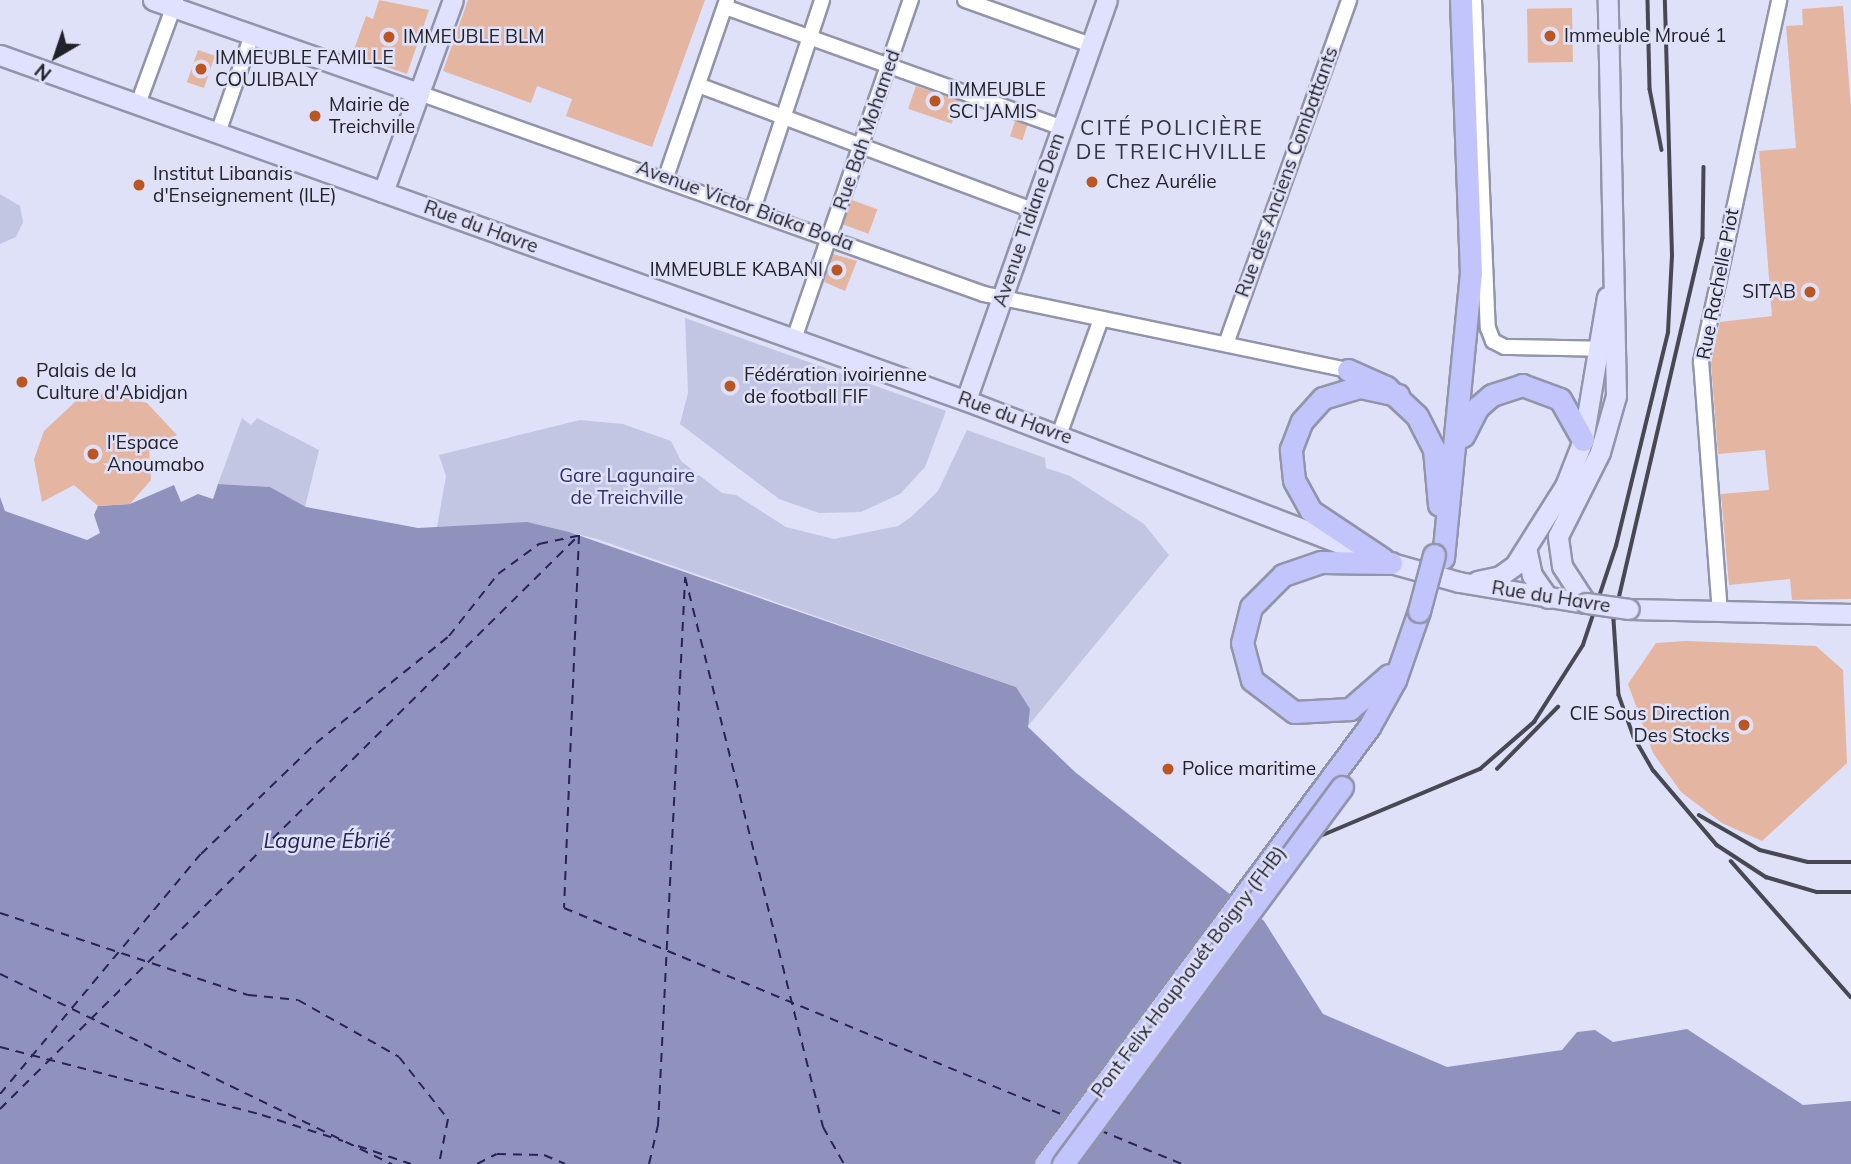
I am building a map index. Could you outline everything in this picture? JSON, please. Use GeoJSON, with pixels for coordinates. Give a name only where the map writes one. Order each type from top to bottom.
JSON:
{"type":"FeatureCollection","features":[{"type":"Feature","properties":{"kind":"main road"},"geometry":{"type":"LineString","coordinates":[[1438,556],[1439,505],[1459,275],[1447,0]]}},
{"type":"Feature","properties":{"kind":"main road"},"geometry":{"type":"LineString","coordinates":[[1337,783],[1396,705],[1438,556],[1457,454],[1471,274],[1461,0]]}},
{"type":"Feature","properties":{"kind":"main road"},"geometry":{"type":"LineString","coordinates":[[1470,213],[1483,182]]}},
{"type":"Feature","properties":{"kind":"main road"},"geometry":{"type":"LineString","coordinates":[[1348,370],[1398,395],[1417,416],[1434,449],[1439,505]]}},
{"type":"Feature","properties":{"kind":"main road"},"geometry":{"type":"LineString","coordinates":[[1457,454],[1478,407],[1505,388],[1522,385],[1560,399],[1583,440]]}},
{"type":"Feature","properties":{"kind":"main road"},"geometry":{"type":"LineString","coordinates":[[1391,563],[1333,530],[1311,511],[1294,480],[1291,449],[1303,421],[1323,398],[1360,387],[1398,395]]}},
{"type":"Feature","properties":{"kind":"main road"},"geometry":{"type":"LineString","coordinates":[[1391,563],[1321,562],[1283,575],[1251,607],[1244,624],[1244,662],[1258,687],[1280,705],[1325,714],[1361,703],[1386,680],[1408,647]]}},
{"type":"Feature","properties":{"kind":"main road"},"geometry":{"type":"LineString","coordinates":[[1337,783],[1382,704],[1424,612]]}},
{"type":"Feature","properties":{"kind":"main road","name":"Pont Felix Houphouét Boigny (FHB)"},"geometry":{"type":"LineString","coordinates":[[1045,1164],[1337,783]]}},
{"type":"Feature","properties":{"kind":"main road","name":"Pont Felix Houphouét Boigny (FHB)"},"geometry":{"type":"LineString","coordinates":[[1063,1164],[1337,783]]}},
{"type":"Feature","properties":{"kind":"street","name":"Avenue Victor Biaka Boda"},"geometry":{"type":"LineString","coordinates":[[153,0],[174,4],[252,36],[666,177],[1002,299],[1348,370]]}},
{"type":"Feature","properties":{"kind":"street"},"geometry":{"type":"LineString","coordinates":[[383,192],[453,0]]}},
{"type":"Feature","properties":{"kind":"street"},"geometry":{"type":"LineString","coordinates":[[753,209],[822,0]]}},
{"type":"Feature","properties":{"kind":"street","name":"Rue Bah Mohamed"},"geometry":{"type":"LineString","coordinates":[[794,339],[911,0]]}},
{"type":"Feature","properties":{"kind":"street"},"geometry":{"type":"LineString","coordinates":[[965,0],[1091,45]]}},
{"type":"Feature","properties":{"kind":"street","name":"Avenue Tidiane Dem"},"geometry":{"type":"LineString","coordinates":[[966,400],[1107,0]]}},
{"type":"Feature","properties":{"kind":"street","name":"Rue des Anciens Combattants"},"geometry":{"type":"LineString","coordinates":[[1226,344],[1349,0]]}},
{"type":"Feature","properties":{"kind":"street"},"geometry":{"type":"LineString","coordinates":[[1474,0],[1493,341],[1504,347],[1601,347],[1619,362]]}},
{"type":"Feature","properties":{"kind":"street"},"geometry":{"type":"LineString","coordinates":[[1586,603],[1562,566],[1559,536],[1609,427],[1619,362],[1608,0]]}},
{"type":"Feature","properties":{"kind":"street","name":"Rue Rachelle Piot"},"geometry":{"type":"LineString","coordinates":[[1720,613],[1701,362],[1779,0]]}},
{"type":"Feature","properties":{"kind":"street"},"geometry":{"type":"LineString","coordinates":[[666,177],[726,3],[1061,127]]}},
{"type":"Feature","properties":{"kind":"street"},"geometry":{"type":"LineString","coordinates":[[138,104],[174,4]]}},
{"type":"Feature","properties":{"kind":"street"},"geometry":{"type":"LineString","coordinates":[[218,133],[252,36]]}},
{"type":"Feature","properties":{"kind":"street","name":"Rue du Havre"},"geometry":{"type":"LineString","coordinates":[[0,55],[966,400],[1391,563],[1459,582],[1629,609],[1851,614]]}},
{"type":"Feature","properties":{"kind":"street"},"geometry":{"type":"LineString","coordinates":[[698,85],[1033,210]]}},
{"type":"Feature","properties":{"kind":"street"},"geometry":{"type":"LineString","coordinates":[[1459,582],[1500,576],[1527,552],[1559,500],[1583,440],[1601,347],[1614,241]]}},
{"type":"Feature","properties":{"kind":"street"},"geometry":{"type":"LineString","coordinates":[[1059,435],[1101,319]]}},
{"type":"Feature","properties":{"kind":"street"},"geometry":{"type":"LineString","coordinates":[[1527,552],[1532,575],[1548,598]]}},
{"type":"Feature","properties":{"kind":"green space"},"geometry":{"type":"Polygon","coordinates":[[[0,194],[20,206],[23,222],[16,237],[0,244],[0,194]]]}},
{"type":"Feature","properties":{"kind":"green space"},"geometry":{"type":"Polygon","coordinates":[[[685,318],[946,411],[925,467],[900,494],[861,512],[819,513],[779,499],[680,424],[688,393],[685,318]]]}},
{"type":"Feature","properties":{"kind":"green space"},"geometry":{"type":"Polygon","coordinates":[[[242,418],[251,425],[257,418],[319,450],[305,507],[270,487],[218,484],[242,418]]]}},
{"type":"Feature","properties":{"kind":"green space","name":"Gare Lagunaire de Treichville"},"geometry":{"type":"Polygon","coordinates":[[[580,420],[623,424],[671,441],[681,461],[722,493],[736,495],[786,527],[834,539],[898,526],[911,517],[938,491],[967,430],[1045,458],[1046,468],[1070,476],[1144,524],[1169,555],[1028,726],[1016,687],[597,539],[569,532],[437,527],[446,476],[439,455],[580,420]]]}},
{"type":"Feature","properties":{"kind":"water","name":"Lagune Ébrié"},"geometry":{"type":"Polygon","coordinates":[[[218,484],[270,487],[306,507],[418,528],[527,522],[569,532],[1016,687],[1030,709],[1028,727],[1075,772],[1264,921],[1323,1014],[1447,1067],[1562,1050],[1577,1032],[1595,1030],[1613,1042],[1687,1029],[1803,1105],[1851,1101],[1851,1164],[0,1164],[0,497],[5,511],[87,540],[100,533],[94,515],[98,506],[130,504],[174,485],[181,502],[198,494],[213,499],[218,484]]]}},
{"type":"Feature","properties":{"kind":"building","name":"IMMEUBLE BLM"},"geometry":{"type":"Polygon","coordinates":[[[379,0],[429,10],[407,74],[352,55],[366,16],[373,19],[379,0]]]}},
{"type":"Feature","properties":{"kind":"building"},"geometry":{"type":"Polygon","coordinates":[[[468,0],[705,0],[652,147],[566,116],[572,99],[537,86],[531,103],[443,71],[468,0]]]}},
{"type":"Feature","properties":{"kind":"building","name":"SITAB"},"geometry":{"type":"Polygon","coordinates":[[[1843,6],[1851,108],[1851,599],[1792,600],[1790,579],[1729,585],[1721,494],[1769,490],[1765,450],[1718,454],[1711,363],[1720,322],[1772,316],[1759,151],[1796,148],[1786,26],[1803,25],[1802,9],[1843,6]]]}},
{"type":"Feature","properties":{"kind":"building","name":"Immeuble Mroué 1"},"geometry":{"type":"Polygon","coordinates":[[[1572,8],[1573,62],[1528,63],[1527,9],[1572,8]]]}},
{"type":"Feature","properties":{"kind":"building","name":"IMMEUBLE FAMILLE COULIBALY"},"geometry":{"type":"Polygon","coordinates":[[[198,50],[215,56],[204,88],[187,82],[198,50]]]}},
{"type":"Feature","properties":{"kind":"building","name":"IMMEUBLE SCI JAMIS"},"geometry":{"type":"Polygon","coordinates":[[[916,86],[959,101],[952,124],[908,109],[916,86]]]}},
{"type":"Feature","properties":{"kind":"building"},"geometry":{"type":"Polygon","coordinates":[[[1015,121],[1027,125],[1022,140],[1010,136],[1015,121]]]}},
{"type":"Feature","properties":{"kind":"building"},"geometry":{"type":"Polygon","coordinates":[[[852,200],[877,209],[868,234],[843,224],[852,200]]]}},
{"type":"Feature","properties":{"kind":"building","name":"IMMEUBLE KABANI"},"geometry":{"type":"Polygon","coordinates":[[[833,254],[857,261],[845,291],[824,282],[833,254]]]}},
{"type":"Feature","properties":{"kind":"building","name":"l'Espace Anoumabo"},"geometry":{"type":"Polygon","coordinates":[[[104,393],[147,403],[177,435],[149,448],[151,480],[130,504],[98,506],[74,485],[42,502],[34,459],[44,431],[76,401],[104,393]]]}},
{"type":"Feature","properties":{"kind":"building","name":"CIE Sous Direction Des Stocks"},"geometry":{"type":"Polygon","coordinates":[[[1686,641],[1816,646],[1843,670],[1847,763],[1762,841],[1722,823],[1681,792],[1653,753],[1628,684],[1656,643],[1686,641]]]}},
{"type":"Feature","properties":{"kind":"ferry route"},"geometry":{"type":"LineString","coordinates":[[579,535],[564,908],[1068,1117]]}},
{"type":"Feature","properties":{"kind":"ferry route"},"geometry":{"type":"LineString","coordinates":[[0,1094],[201,854],[316,743],[449,636],[498,574],[539,544],[578,536]]}},
{"type":"Feature","properties":{"kind":"ferry route"},"geometry":{"type":"LineString","coordinates":[[0,1109],[578,536]]}},
{"type":"Feature","properties":{"kind":"ferry route"},"geometry":{"type":"LineString","coordinates":[[685,577],[823,1127],[844,1164]]}},
{"type":"Feature","properties":{"kind":"ferry route"},"geometry":{"type":"LineString","coordinates":[[649,1164],[658,1126],[685,579]]}},
{"type":"Feature","properties":{"kind":"ferry route"},"geometry":{"type":"LineString","coordinates":[[0,913],[248,995],[298,1000],[399,1057],[448,1119],[439,1164]]}},
{"type":"Feature","properties":{"kind":"ferry route"},"geometry":{"type":"LineString","coordinates":[[0,974],[392,1164]]}},
{"type":"Feature","properties":{"kind":"ferry route"},"geometry":{"type":"LineString","coordinates":[[0,1047],[262,1115],[343,1141]]}},
{"type":"Feature","properties":{"kind":"ferry route"},"geometry":{"type":"LineString","coordinates":[[1099,1130],[1182,1164]]}},
{"type":"Feature","properties":{"kind":"ferry route"},"geometry":{"type":"LineString","coordinates":[[358,1146],[411,1164]]}},
{"type":"Feature","properties":{"kind":"ferry route"},"geometry":{"type":"LineString","coordinates":[[477,1164],[497,1154],[544,1155],[565,1164]]}},
{"type":"Feature","properties":{"kind":"railway"},"geometry":{"type":"LineString","coordinates":[[1648,0],[1650,89],[1662,150]]}},
{"type":"Feature","properties":{"kind":"railway"},"geometry":{"type":"LineString","coordinates":[[1053,1164],[1275,866],[1318,837],[1480,769],[1534,722],[1583,645],[1616,546],[1668,332],[1672,256],[1665,0]]}},
{"type":"Feature","properties":{"kind":"railway"},"geometry":{"type":"LineString","coordinates":[[1704,167],[1703,238],[1614,620],[1619,695],[1634,737],[1654,771],[1717,845],[1766,877],[1817,892],[1851,892]]}},
{"type":"Feature","properties":{"kind":"railway"},"geometry":{"type":"LineString","coordinates":[[1497,769],[1558,707]]}},
{"type":"Feature","properties":{"kind":"railway"},"geometry":{"type":"LineString","coordinates":[[1699,815],[1760,850],[1808,862],[1851,862]]}},
{"type":"Feature","properties":{"kind":"railway"},"geometry":{"type":"LineString","coordinates":[[1731,861],[1851,997]]}},
{"type":"Feature","properties":{"kind":"place","name":"Immeuble Mroué 1"},"geometry":{"type":"Point","coordinates":[1550,36]}},
{"type":"Feature","properties":{"kind":"place","name":"IMMEUBLE BLM"},"geometry":{"type":"Point","coordinates":[389,37]}},
{"type":"Feature","properties":{"kind":"place","name":"IMMEUBLE FAMILLE COULIBALY"},"geometry":{"type":"Point","coordinates":[201,69]}},
{"type":"Feature","properties":{"kind":"place","name":"IMMEUBLE SCI JAMIS"},"geometry":{"type":"Point","coordinates":[935,101]}},
{"type":"Feature","properties":{"kind":"place","name":"Mairie de Treichville"},"geometry":{"type":"Point","coordinates":[315,116]}},
{"type":"Feature","properties":{"kind":"place","name":"Chez Aurélie"},"geometry":{"type":"Point","coordinates":[1092,182]}},
{"type":"Feature","properties":{"kind":"place","name":"Institut Libanais d'Enseignement (ILE)"},"geometry":{"type":"Point","coordinates":[139,185]}},
{"type":"Feature","properties":{"kind":"place","name":"IMMEUBLE KABANI"},"geometry":{"type":"Point","coordinates":[837,270]}},
{"type":"Feature","properties":{"kind":"place","name":"SITAB"},"geometry":{"type":"Point","coordinates":[1810,292]}},
{"type":"Feature","properties":{"kind":"place","name":"Palais de la Culture d'Abidjan"},"geometry":{"type":"Point","coordinates":[22,382]}},
{"type":"Feature","properties":{"kind":"place","name":"Fédération ivoirienne de football FIF"},"geometry":{"type":"Point","coordinates":[730,386]}},
{"type":"Feature","properties":{"kind":"place","name":"l'Espace Anoumabo"},"geometry":{"type":"Point","coordinates":[93,454]}},
{"type":"Feature","properties":{"kind":"place","name":"CIE Sous Direction Des Stocks"},"geometry":{"type":"Point","coordinates":[1744,725]}},
{"type":"Feature","properties":{"kind":"place","name":"Police maritime"},"geometry":{"type":"Point","coordinates":[1168,769]}},
{"type":"Feature","properties":{"kind":"district","name":"CITÉ POLICIÈRE DE TREICHVILLE"},"geometry":{"type":"Point","coordinates":[1172,139]}}]}
